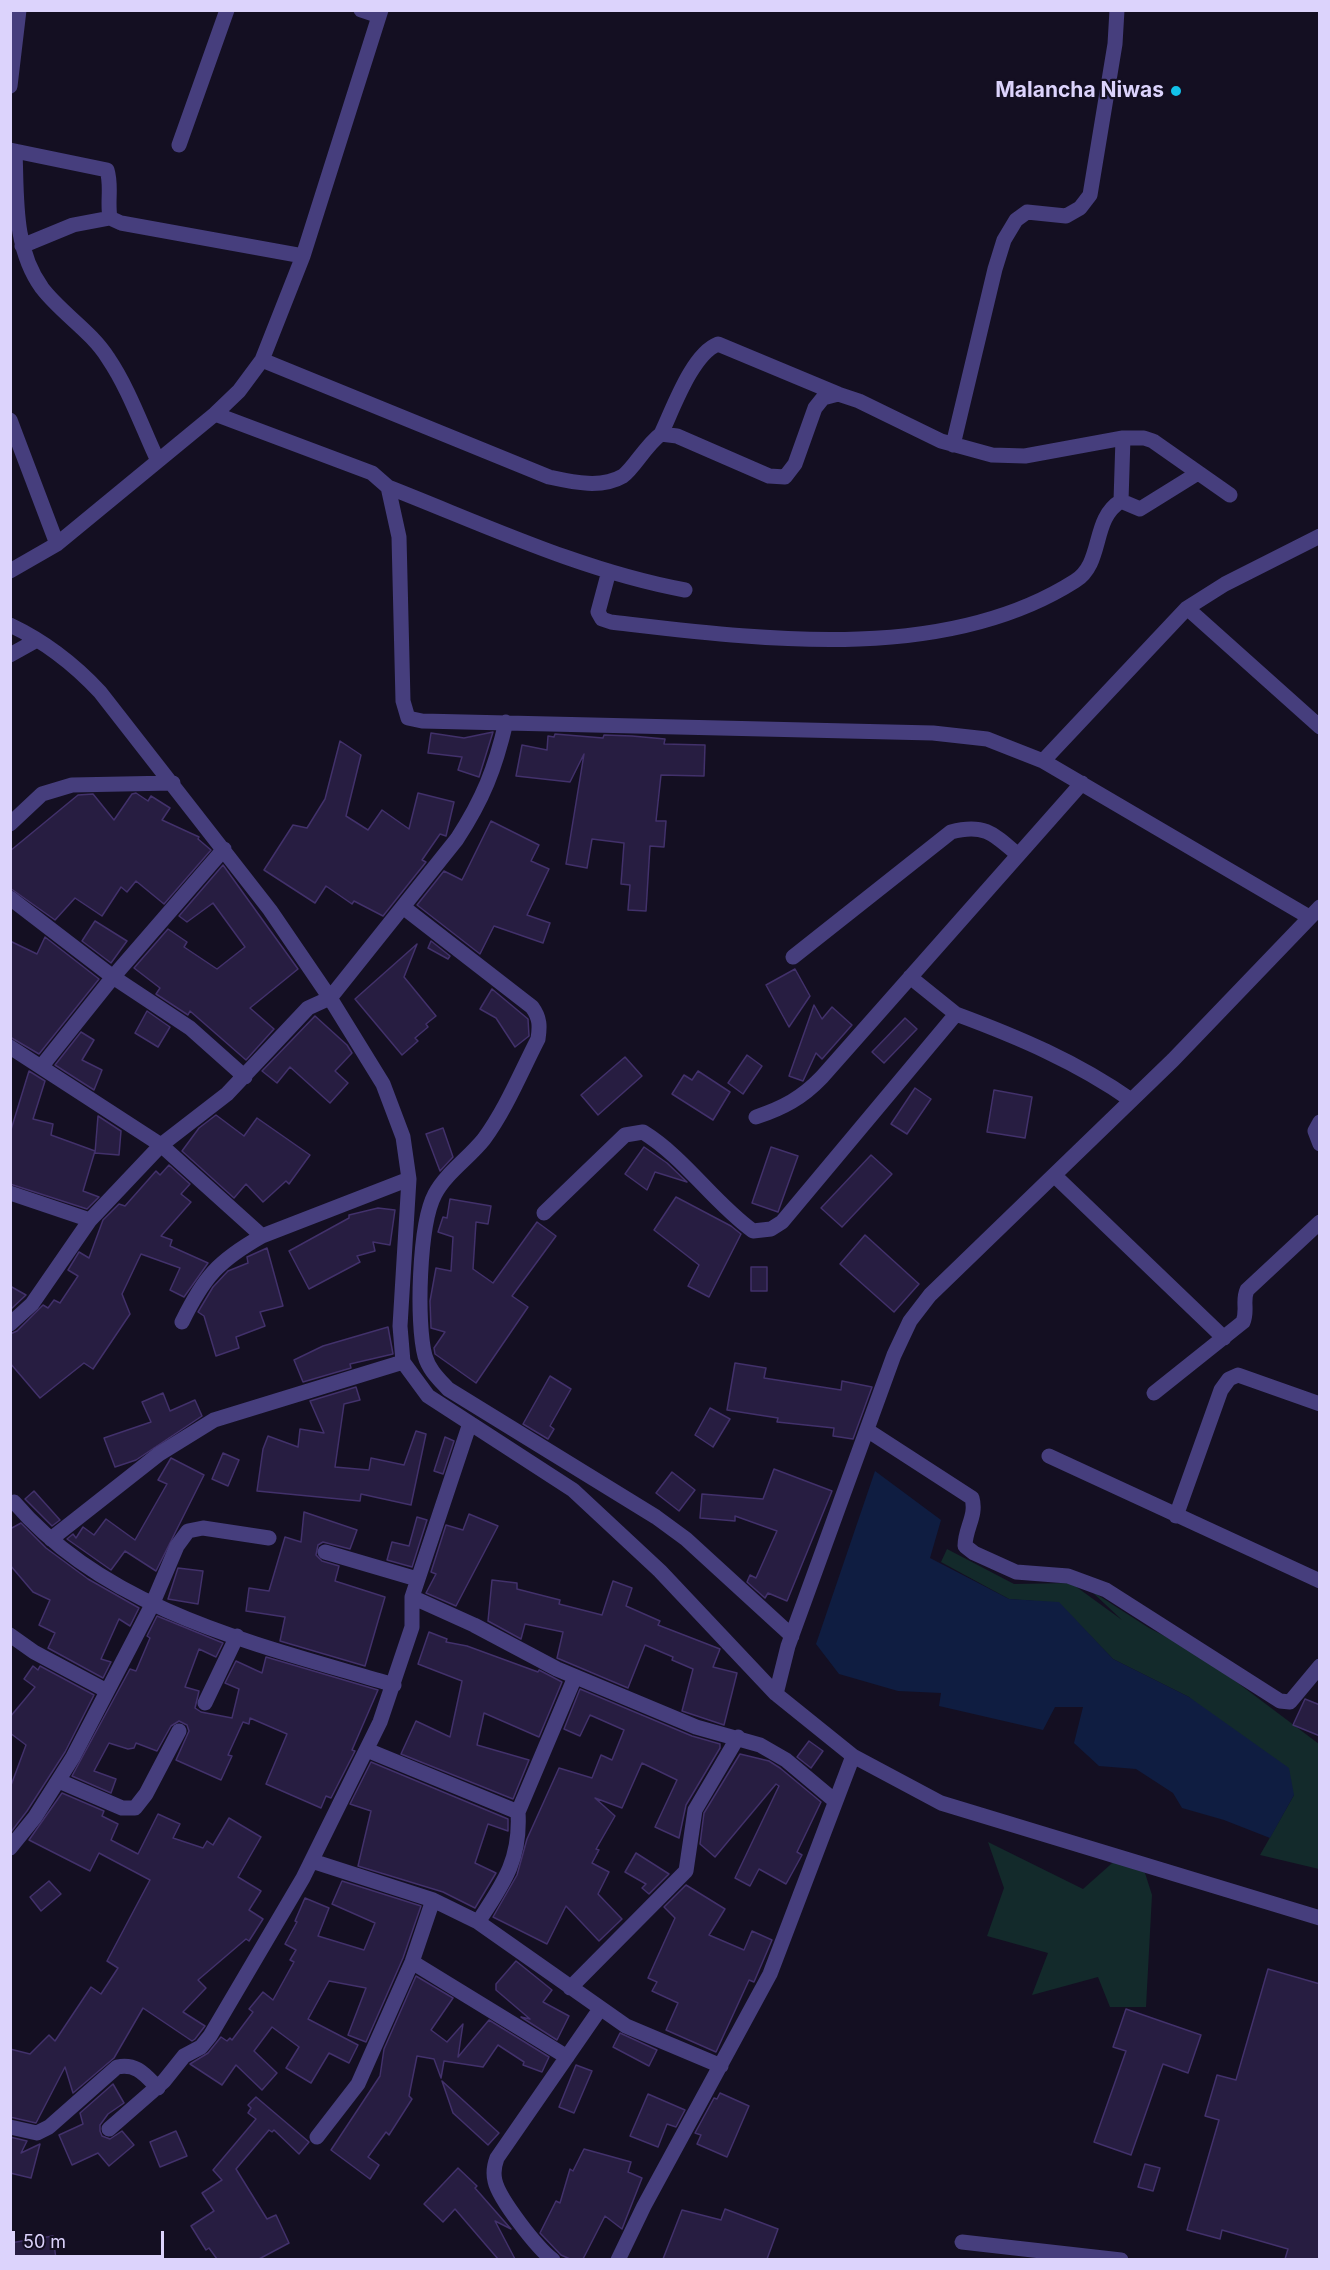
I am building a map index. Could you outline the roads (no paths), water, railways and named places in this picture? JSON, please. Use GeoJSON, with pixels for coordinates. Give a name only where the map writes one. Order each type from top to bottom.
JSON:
{"type":"FeatureCollection","features":[{"type":"Feature","properties":{"kind":"street"},"geometry":{"type":"LineString","coordinates":[[10,86],[19,10]]}},
{"type":"Feature","properties":{"kind":"street"},"geometry":{"type":"LineString","coordinates":[[179,145],[227,10]]}},
{"type":"Feature","properties":{"kind":"street"},"geometry":{"type":"LineString","coordinates":[[10,571],[57,544],[215,414],[239,391],[262,360],[303,255],[380,13],[361,10]]}},
{"type":"Feature","properties":{"kind":"street"},"geometry":{"type":"LineString","coordinates":[[953,445],[995,269],[1010,230],[1016,220],[1027,212],[1066,216],[1080,208],[1090,195],[1115,44],[1117,10]]}},
{"type":"Feature","properties":{"kind":"street"},"geometry":{"type":"LineString","coordinates":[[110,218],[108,204],[111,180],[107,170],[13,150],[22,246],[43,288],[107,356],[158,461]]}},
{"type":"Feature","properties":{"kind":"street"},"geometry":{"type":"LineString","coordinates":[[22,246],[73,225],[110,218],[120,223],[303,255]]}},
{"type":"Feature","properties":{"kind":"street"},"geometry":{"type":"LineString","coordinates":[[262,360],[549,477],[573,483],[601,483],[624,475],[648,444],[661,434],[698,359],[708,348],[718,344],[953,445],[992,455],[1025,456],[1123,438],[1144,438],[1153,441],[1230,495]]}},
{"type":"Feature","properties":{"kind":"street"},"geometry":{"type":"LineString","coordinates":[[661,434],[677,436],[769,476],[785,477],[795,464],[815,408],[824,398],[838,394]]}},
{"type":"Feature","properties":{"kind":"street"},"geometry":{"type":"LineString","coordinates":[[215,414],[372,473],[388,487],[609,571],[685,590]]}},
{"type":"Feature","properties":{"kind":"street"},"geometry":{"type":"LineString","coordinates":[[10,420],[57,544]]}},
{"type":"Feature","properties":{"kind":"street"},"geometry":{"type":"LineString","coordinates":[[1121,501],[1123,438]]}},
{"type":"Feature","properties":{"kind":"street"},"geometry":{"type":"LineString","coordinates":[[1121,501],[1140,509],[1198,473]]}},
{"type":"Feature","properties":{"kind":"street"},"geometry":{"type":"LineString","coordinates":[[388,487],[399,537],[403,701],[408,718],[422,721],[933,733],[987,739],[1016,748],[1043,761],[1314,912],[1131,1100],[930,1295],[910,1320],[894,1355],[792,1636],[776,1694]]}},
{"type":"Feature","properties":{"kind":"street"},"geometry":{"type":"LineString","coordinates":[[609,571],[598,612],[602,619],[611,622],[778,638],[896,636],[947,631],[1018,610],[1088,571],[1100,531],[1114,505],[1121,501]]}},
{"type":"Feature","properties":{"kind":"street"},"geometry":{"type":"LineString","coordinates":[[1043,761],[1187,608],[1225,584],[1320,536]]}},
{"type":"Feature","properties":{"kind":"street"},"geometry":{"type":"LineString","coordinates":[[1187,608],[1320,727]]}},
{"type":"Feature","properties":{"kind":"street"},"geometry":{"type":"LineString","coordinates":[[10,625],[77,667],[173,783],[270,910],[330,998],[383,1084],[403,1137],[409,1179],[400,1326],[403,1362],[428,1396],[573,1490],[660,1571],[776,1694],[853,1756],[942,1803],[1320,1918]]}},
{"type":"Feature","properties":{"kind":"street"},"geometry":{"type":"LineString","coordinates":[[10,655],[37,640]]}},
{"type":"Feature","properties":{"kind":"street"},"geometry":{"type":"LineString","coordinates":[[10,1324],[32,1304],[90,1220],[161,1145],[245,1077],[308,1008],[330,998],[473,814],[487,788],[506,722]]}},
{"type":"Feature","properties":{"kind":"street"},"geometry":{"type":"LineString","coordinates":[[10,824],[42,794],[72,785],[173,783]]}},
{"type":"Feature","properties":{"kind":"street"},"geometry":{"type":"LineString","coordinates":[[756,1117],[785,1107],[804,1096],[1082,783]]}},
{"type":"Feature","properties":{"kind":"street"},"geometry":{"type":"LineString","coordinates":[[793,957],[951,832],[968,827],[983,829],[996,836],[1018,855]]}},
{"type":"Feature","properties":{"kind":"street"},"geometry":{"type":"LineString","coordinates":[[41,1067],[113,977],[224,849]]}},
{"type":"Feature","properties":{"kind":"street"},"geometry":{"type":"LineString","coordinates":[[10,898],[113,977],[190,1028],[245,1077]]}},
{"type":"Feature","properties":{"kind":"street"},"geometry":{"type":"LineString","coordinates":[[403,906],[532,1007],[538,1016],[540,1027],[538,1039],[496,1120],[472,1154],[444,1181],[430,1206],[422,1259],[422,1336],[425,1358],[433,1374],[448,1389],[656,1517],[686,1539],[792,1636]]}},
{"type":"Feature","properties":{"kind":"street"},"geometry":{"type":"LineString","coordinates":[[910,976],[956,1014],[1019,1037],[1095,1076],[1131,1100]]}},
{"type":"Feature","properties":{"kind":"street"},"geometry":{"type":"LineString","coordinates":[[544,1213],[625,1135],[643,1132],[661,1143],[736,1218],[753,1231],[771,1229],[782,1222],[956,1014]]}},
{"type":"Feature","properties":{"kind":"street"},"geometry":{"type":"LineString","coordinates":[[10,1047],[161,1145],[262,1236]]}},
{"type":"Feature","properties":{"kind":"street"},"geometry":{"type":"LineString","coordinates":[[1320,1122],[1315,1131],[1320,1144]]}},
{"type":"Feature","properties":{"kind":"street"},"geometry":{"type":"LineString","coordinates":[[1054,1175],[1224,1338]]}},
{"type":"Feature","properties":{"kind":"street"},"geometry":{"type":"LineString","coordinates":[[182,1323],[207,1277],[224,1260],[262,1236],[409,1179]]}},
{"type":"Feature","properties":{"kind":"street"},"geometry":{"type":"LineString","coordinates":[[10,1193],[90,1220]]}},
{"type":"Feature","properties":{"kind":"street"},"geometry":{"type":"LineString","coordinates":[[1154,1393],[1243,1322],[1247,1312],[1244,1297],[1246,1290],[1320,1222]]}},
{"type":"Feature","properties":{"kind":"street"},"geometry":{"type":"LineString","coordinates":[[51,1539],[159,1454],[214,1420],[403,1362]]}},
{"type":"Feature","properties":{"kind":"street"},"geometry":{"type":"LineString","coordinates":[[1176,1516],[1221,1390],[1229,1379],[1239,1375],[1320,1404]]}},
{"type":"Feature","properties":{"kind":"street"},"geometry":{"type":"LineString","coordinates":[[109,2129],[158,2088],[184,2056],[201,2048],[222,2019],[312,1862],[367,1750],[394,1685],[412,1627],[412,1597],[417,1579],[470,1423]]}},
{"type":"Feature","properties":{"kind":"street"},"geometry":{"type":"LineString","coordinates":[[867,1430],[972,1498],[975,1510],[965,1536],[965,1546],[974,1553],[1016,1572],[1068,1576],[1106,1590],[1280,1701],[1290,1702],[1297,1696],[1320,1666]]}},
{"type":"Feature","properties":{"kind":"street"},"geometry":{"type":"LineString","coordinates":[[1049,1456],[1320,1581]]}},
{"type":"Feature","properties":{"kind":"street"},"geometry":{"type":"LineString","coordinates":[[14,1502],[51,1539],[106,1580],[152,1605],[237,1636],[394,1685]]}},
{"type":"Feature","properties":{"kind":"street"},"geometry":{"type":"LineString","coordinates":[[10,1848],[59,1781],[152,1605],[177,1546],[188,1531],[203,1528],[269,1538]]}},
{"type":"Feature","properties":{"kind":"street"},"geometry":{"type":"LineString","coordinates":[[326,1552],[417,1579]]}},
{"type":"Feature","properties":{"kind":"street"},"geometry":{"type":"LineString","coordinates":[[412,1597],[474,1625],[575,1677],[696,1727],[760,1745],[786,1760],[835,1801]]}},
{"type":"Feature","properties":{"kind":"street"},"geometry":{"type":"LineString","coordinates":[[10,1635],[34,1652],[107,1691]]}},
{"type":"Feature","properties":{"kind":"street"},"geometry":{"type":"LineString","coordinates":[[205,1703],[237,1636]]}},
{"type":"Feature","properties":{"kind":"street"},"geometry":{"type":"LineString","coordinates":[[478,1922],[505,1881],[516,1856],[519,1832],[518,1812],[575,1677]]}},
{"type":"Feature","properties":{"kind":"street"},"geometry":{"type":"LineString","coordinates":[[59,1781],[122,1808],[135,1808],[146,1794],[179,1731]]}},
{"type":"Feature","properties":{"kind":"street"},"geometry":{"type":"LineString","coordinates":[[570,1988],[686,1871],[695,1810],[738,1737]]}},
{"type":"Feature","properties":{"kind":"street"},"geometry":{"type":"LineString","coordinates":[[367,1750],[518,1812]]}},
{"type":"Feature","properties":{"kind":"street"},"geometry":{"type":"LineString","coordinates":[[618,2259],[644,2206],[770,1974],[853,1756]]}},
{"type":"Feature","properties":{"kind":"street"},"geometry":{"type":"LineString","coordinates":[[312,1862],[433,1900],[478,1922],[626,2026],[721,2066]]}},
{"type":"Feature","properties":{"kind":"street"},"geometry":{"type":"LineString","coordinates":[[316,2137],[358,2084],[412,1962],[433,1900]]}},
{"type":"Feature","properties":{"kind":"street"},"geometry":{"type":"LineString","coordinates":[[412,1962],[567,2057]]}},
{"type":"Feature","properties":{"kind":"street"},"geometry":{"type":"LineString","coordinates":[[553,2259],[524,2228],[495,2183],[494,2169],[497,2158],[600,2009]]}},
{"type":"Feature","properties":{"kind":"street"},"geometry":{"type":"LineString","coordinates":[[10,2127],[26,2133],[37,2133],[43,2130],[117,2067],[128,2065],[140,2070],[158,2088]]}},
{"type":"Feature","properties":{"kind":"street"},"geometry":{"type":"LineString","coordinates":[[962,2242],[1079,2257],[1108,2256],[1121,2259]]}},
{"type":"Feature","properties":{"kind":"water"},"geometry":{"type":"Polygon","coordinates":[[[875,1471],[941,1520],[930,1558],[1009,1599],[1059,1602],[1113,1659],[1189,1697],[1289,1768],[1294,1795],[1270,1838],[1224,1820],[1182,1808],[1173,1793],[1136,1769],[1099,1766],[1074,1743],[1083,1707],[1055,1707],[1043,1730],[939,1706],[941,1693],[898,1691],[839,1674],[816,1644],[875,1471]]]}},
{"type":"Feature","properties":{"kind":"place","name":"Malancha Niwas"},"geometry":{"type":"Point","coordinates":[1176,91]}}]}
